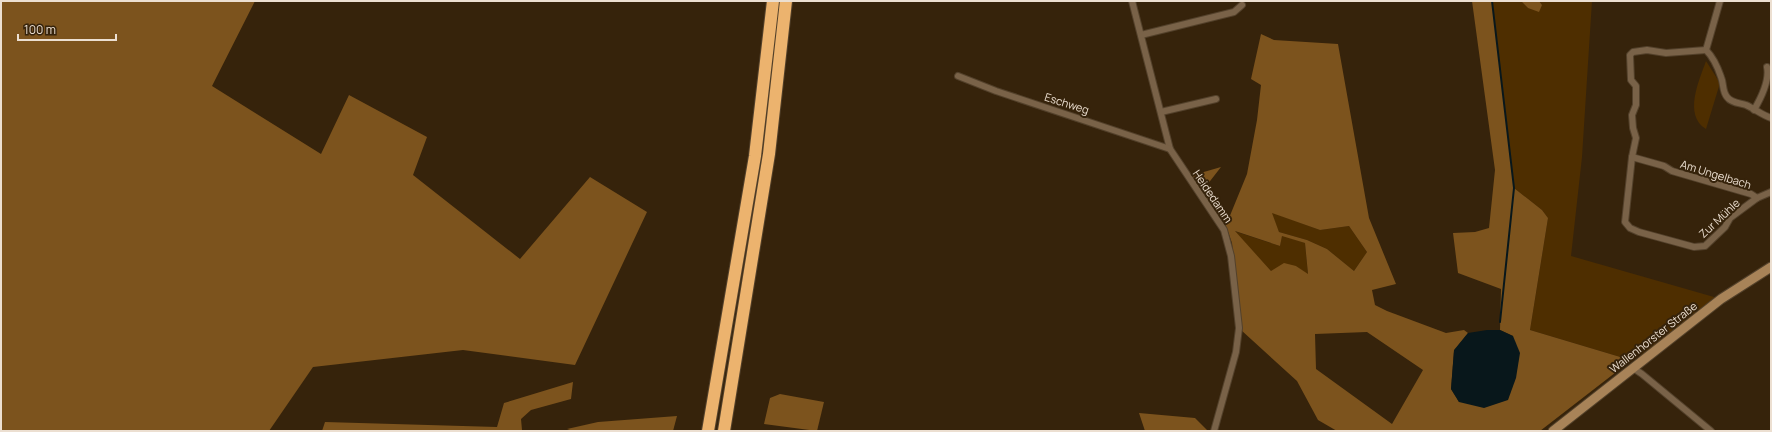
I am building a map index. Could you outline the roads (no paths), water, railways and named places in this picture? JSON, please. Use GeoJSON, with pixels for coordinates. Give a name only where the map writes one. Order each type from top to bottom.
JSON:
{"type":"FeatureCollection","features":[{"type":"Feature","properties":{"kind":"highway"},"geometry":{"type":"LineString","coordinates":[[708,431],[755,156],[773,1]]}},
{"type":"Feature","properties":{"kind":"highway"},"geometry":{"type":"LineString","coordinates":[[724,431],[769,154],[786,1]]}},
{"type":"Feature","properties":{"kind":"main road","name":"Wallenhorster Straße"},"geometry":{"type":"LineString","coordinates":[[1553,431],[1722,299],[1771,267]]}},
{"type":"Feature","properties":{"kind":"street","name":"Heidedamm"},"geometry":{"type":"LineString","coordinates":[[1132,1],[1170,149],[1224,230],[1231,256],[1239,328],[1236,352],[1214,431]]}},
{"type":"Feature","properties":{"kind":"street"},"geometry":{"type":"LineString","coordinates":[[1706,50],[1720,1]]}},
{"type":"Feature","properties":{"kind":"street"},"geometry":{"type":"LineString","coordinates":[[1141,35],[1234,12],[1242,5]]}},
{"type":"Feature","properties":{"kind":"street"},"geometry":{"type":"LineString","coordinates":[[1632,157],[1636,138],[1633,128],[1632,115],[1636,105],[1636,86],[1631,80],[1630,55],[1633,52],[1647,50],[1666,53],[1706,50]]}},
{"type":"Feature","properties":{"kind":"street"},"geometry":{"type":"LineString","coordinates":[[1706,50],[1721,78],[1723,90],[1727,98],[1771,118]]}},
{"type":"Feature","properties":{"kind":"street"},"geometry":{"type":"LineString","coordinates":[[1754,110],[1761,98],[1768,74],[1767,67]]}},
{"type":"Feature","properties":{"kind":"street","name":"Eschweg"},"geometry":{"type":"LineString","coordinates":[[958,76],[996,91],[1170,149]]}},
{"type":"Feature","properties":{"kind":"street"},"geometry":{"type":"LineString","coordinates":[[1161,112],[1216,99]]}},
{"type":"Feature","properties":{"kind":"street","name":"Am Ungelbach"},"geometry":{"type":"LineString","coordinates":[[1632,157],[1664,166],[1672,171],[1751,194],[1757,198],[1771,192]]}},
{"type":"Feature","properties":{"kind":"street","name":"Zur Mühle"},"geometry":{"type":"LineString","coordinates":[[1632,157],[1625,222],[1630,228],[1639,232],[1694,247],[1705,246],[1725,227],[1730,218],[1757,198]]}},
{"type":"Feature","properties":{"kind":"street"},"geometry":{"type":"LineString","coordinates":[[1633,368],[1711,431]]}},
{"type":"Feature","properties":{"kind":"waterway"},"geometry":{"type":"LineString","coordinates":[[1492,1],[1514,188],[1500,322]]}}]}
